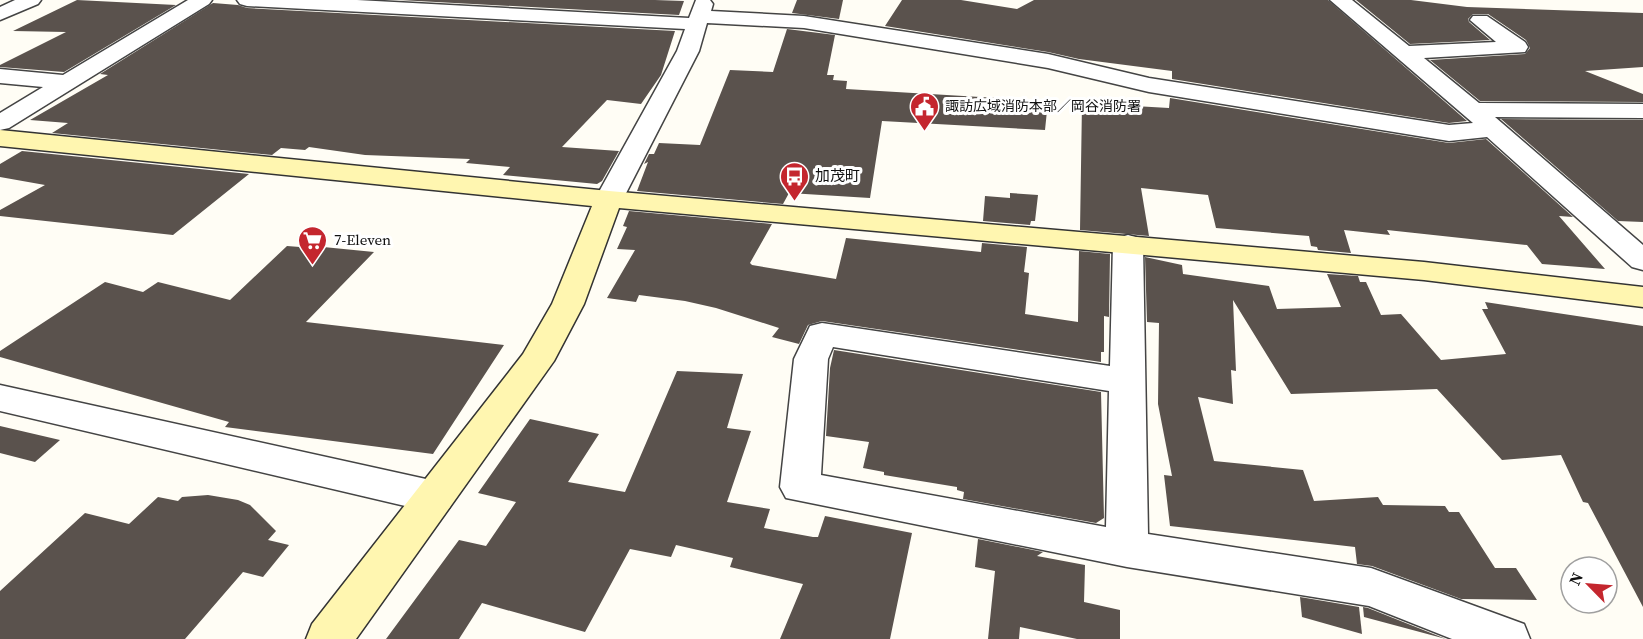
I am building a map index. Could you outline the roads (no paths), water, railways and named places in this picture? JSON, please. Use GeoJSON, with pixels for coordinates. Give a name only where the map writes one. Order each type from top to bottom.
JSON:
{"type":"FeatureCollection","features":[{"type":"Feature","properties":{"kind":"street"},"geometry":{"type":"LineString","coordinates":[[0,14],[31,0]]}},
{"type":"Feature","properties":{"kind":"street"},"geometry":{"type":"LineString","coordinates":[[0,123],[202,0]]}},
{"type":"Feature","properties":{"kind":"street"},"geometry":{"type":"LineString","coordinates":[[247,0],[700,14],[804,22],[1048,61],[1149,85],[1449,133],[1493,129]]}},
{"type":"Feature","properties":{"kind":"street"},"geometry":{"type":"LineString","coordinates":[[1340,0],[1473,110],[1643,261]]}},
{"type":"Feature","properties":{"kind":"street"},"geometry":{"type":"LineString","coordinates":[[329,639],[537,362],[568,304],[609,199],[688,51],[700,14]]}},
{"type":"Feature","properties":{"kind":"street"},"geometry":{"type":"LineString","coordinates":[[1405,54],[1517,47],[1480,20]]}},
{"type":"Feature","properties":{"kind":"street"},"geometry":{"type":"LineString","coordinates":[[0,76],[67,82]]}},
{"type":"Feature","properties":{"kind":"street"},"geometry":{"type":"LineString","coordinates":[[1473,110],[1643,111]]}},
{"type":"Feature","properties":{"kind":"street"},"geometry":{"type":"LineString","coordinates":[[0,138],[609,199],[1424,271],[1643,297]]}},
{"type":"Feature","properties":{"kind":"street"},"geometry":{"type":"LineString","coordinates":[[1128,244],[1126,381],[1128,549]]}},
{"type":"Feature","properties":{"kind":"street"},"geometry":{"type":"LineString","coordinates":[[1126,381],[822,334],[811,359],[800,487],[1128,549],[1371,587],[1507,639]]}},
{"type":"Feature","properties":{"kind":"street"},"geometry":{"type":"LineString","coordinates":[[0,398],[435,497]]}},
{"type":"Feature","properties":{"kind":"place","name":"諏訪広域消防本部／岡谷消防署"},"geometry":{"type":"Point","coordinates":[924,132]}},
{"type":"Feature","properties":{"kind":"place","name":"加茂町"},"geometry":{"type":"Point","coordinates":[794,202]}},
{"type":"Feature","properties":{"kind":"place","name":"7-Eleven"},"geometry":{"type":"Point","coordinates":[313,266]}}]}
